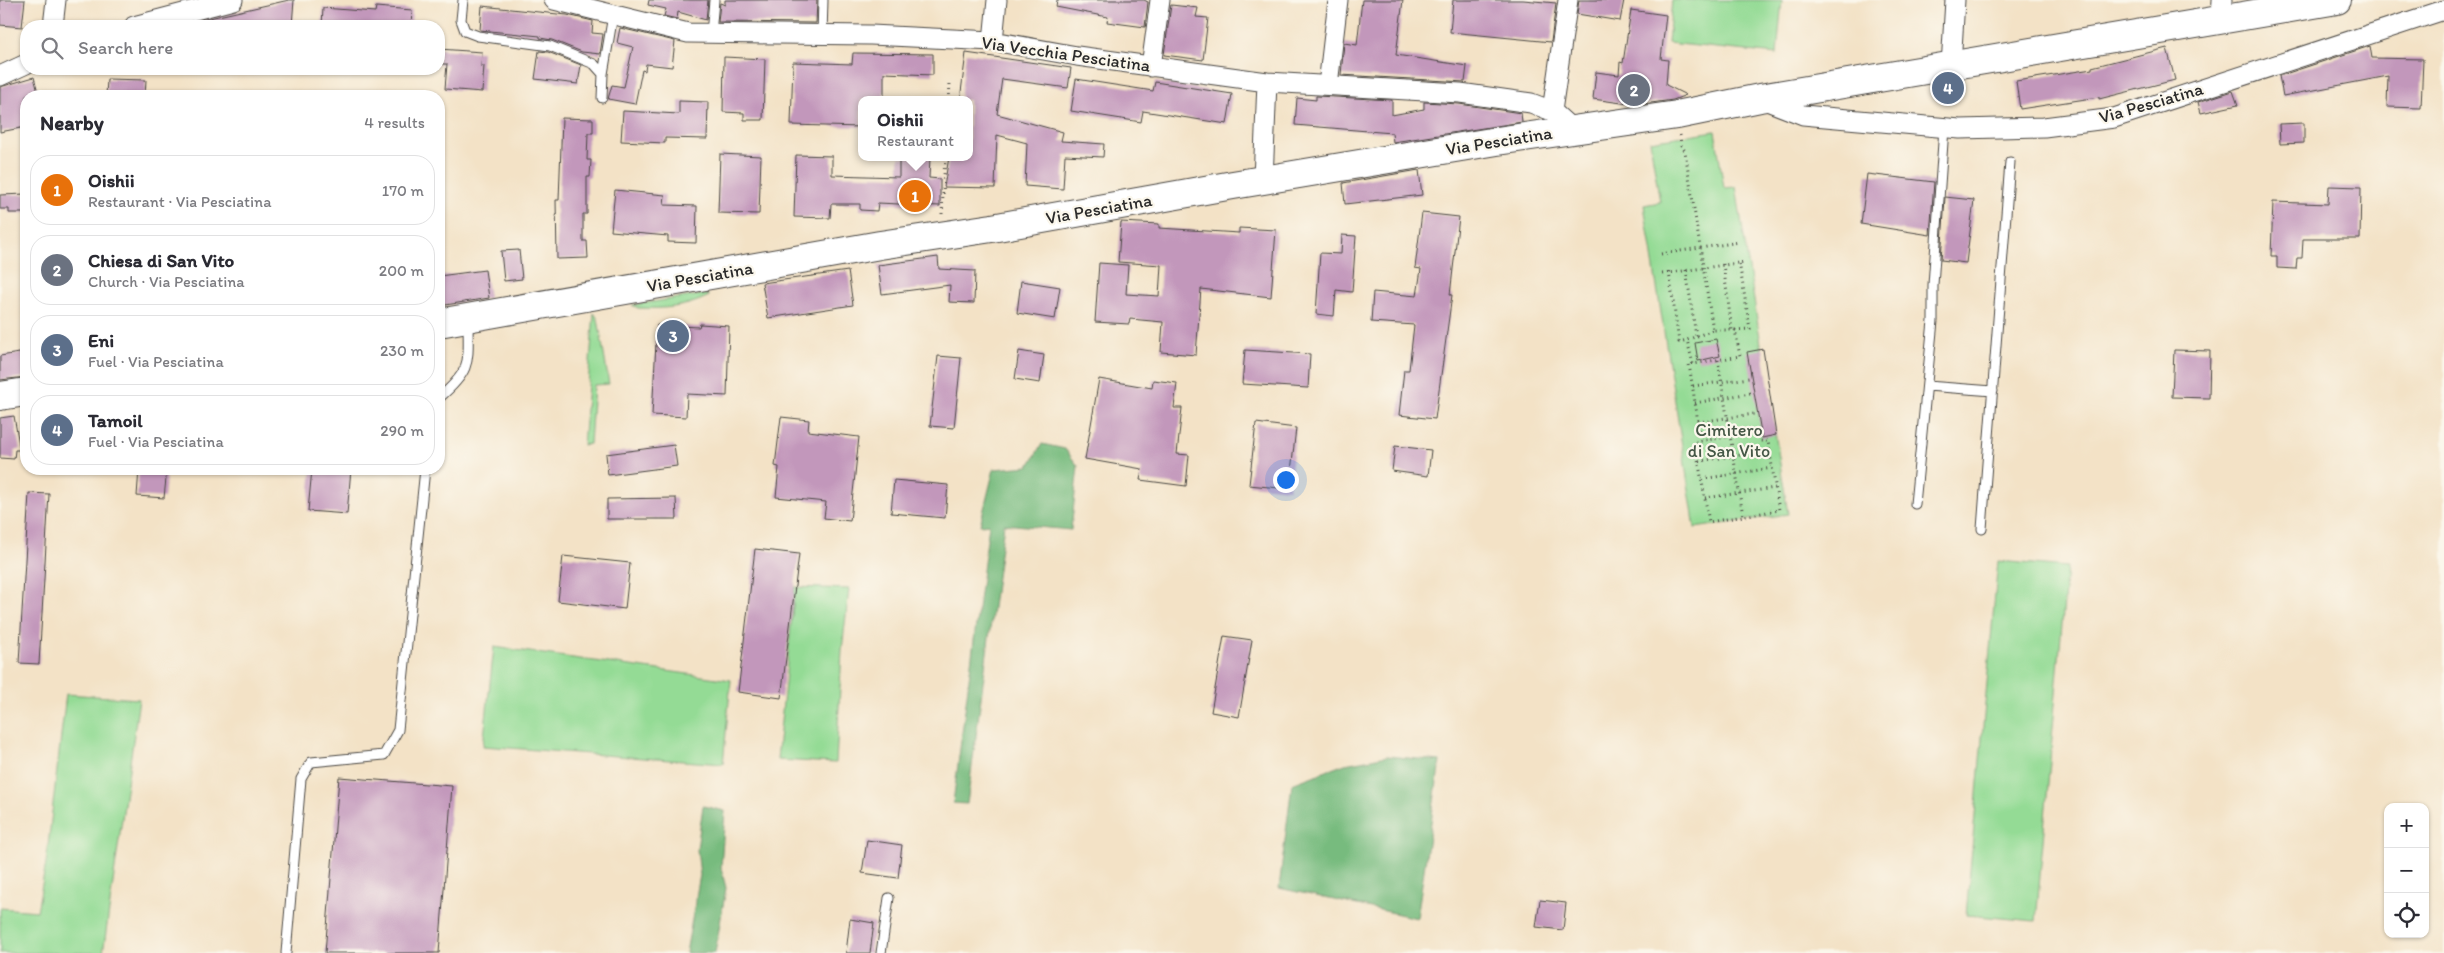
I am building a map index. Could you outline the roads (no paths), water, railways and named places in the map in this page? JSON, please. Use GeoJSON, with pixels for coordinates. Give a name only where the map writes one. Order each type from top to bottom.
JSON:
{"type":"FeatureCollection","features":[{"type":"Feature","properties":{"kind":"main road","name":"Via Pesciatina"},"geometry":{"type":"LineString","coordinates":[[445,322],[1263,180],[1572,129],[1677,115],[1760,98],[1951,66],[2222,10],[2337,0]]}},
{"type":"Feature","properties":{"kind":"main road"},"geometry":{"type":"LineString","coordinates":[[0,396],[20,393]]}},
{"type":"Feature","properties":{"kind":"street"},"geometry":{"type":"LineString","coordinates":[[54,20],[56,0]]}},
{"type":"Feature","properties":{"kind":"street"},"geometry":{"type":"LineString","coordinates":[[157,20],[233,0]]}},
{"type":"Feature","properties":{"kind":"street","name":"Via Vecchia Pesciatina"},"geometry":{"type":"LineString","coordinates":[[554,0],[688,33],[822,35],[993,41],[1151,67],[1267,82],[1460,92],[1531,103],[1552,111],[1572,129]]}},
{"type":"Feature","properties":{"kind":"street"},"geometry":{"type":"LineString","coordinates":[[993,41],[997,0]]}},
{"type":"Feature","properties":{"kind":"street"},"geometry":{"type":"LineString","coordinates":[[1151,67],[1160,0]]}},
{"type":"Feature","properties":{"kind":"street"},"geometry":{"type":"LineString","coordinates":[[1328,85],[1338,0]]}},
{"type":"Feature","properties":{"kind":"street"},"geometry":{"type":"LineString","coordinates":[[1552,111],[1568,0]]}},
{"type":"Feature","properties":{"kind":"street"},"geometry":{"type":"LineString","coordinates":[[1951,66],[1955,0]]}},
{"type":"Feature","properties":{"kind":"street","name":"Via Pesciatina"},"geometry":{"type":"LineString","coordinates":[[1760,98],[1804,115],[1944,128],[2044,127],[2114,118],[2444,10]]}},
{"type":"Feature","properties":{"kind":"street"},"geometry":{"type":"LineString","coordinates":[[0,76],[20,67]]}},
{"type":"Feature","properties":{"kind":"street"},"geometry":{"type":"LineString","coordinates":[[1263,180],[1267,82]]}},
{"type":"Feature","properties":{"kind":"lane"},"geometry":{"type":"LineString","coordinates":[[463,0],[461,20],[465,31],[478,36],[550,46],[594,64],[603,74]]}},
{"type":"Feature","properties":{"kind":"lane"},"geometry":{"type":"LineString","coordinates":[[710,34],[714,0]]}},
{"type":"Feature","properties":{"kind":"lane"},"geometry":{"type":"LineString","coordinates":[[822,35],[823,0]]}},
{"type":"Feature","properties":{"kind":"lane"},"geometry":{"type":"LineString","coordinates":[[602,98],[603,74],[613,15]]}},
{"type":"Feature","properties":{"kind":"lane"},"geometry":{"type":"LineString","coordinates":[[1915,504],[1933,321],[1933,285],[1944,128]]}},
{"type":"Feature","properties":{"kind":"lane"},"geometry":{"type":"LineString","coordinates":[[1982,529],[2010,162]]}},
{"type":"Feature","properties":{"kind":"lane"},"geometry":{"type":"LineString","coordinates":[[445,393],[456,383],[468,365],[468,318]]}},
{"type":"Feature","properties":{"kind":"lane"},"geometry":{"type":"LineString","coordinates":[[1927,386],[1993,391]]}},
{"type":"Feature","properties":{"kind":"lane"},"geometry":{"type":"LineString","coordinates":[[286,953],[301,779],[311,762],[384,755],[398,730],[424,475]]}},
{"type":"Feature","properties":{"kind":"lane"},"geometry":{"type":"LineString","coordinates":[[881,953],[889,898]]}},
{"type":"Feature","properties":{"kind":"place","name":"Tamoil"},"geometry":{"type":"Point","coordinates":[1948,88]}},
{"type":"Feature","properties":{"kind":"place","name":"Chiesa di San Vito"},"geometry":{"type":"Point","coordinates":[1634,90]}},
{"type":"Feature","properties":{"kind":"place","name":"Oishii"},"geometry":{"type":"Point","coordinates":[915,196]}},
{"type":"Feature","properties":{"kind":"place","name":"Eni"},"geometry":{"type":"Point","coordinates":[673,336]}},
{"type":"Feature","properties":{"kind":"park label","name":"Cimitero di San Vito"},"geometry":{"type":"Point","coordinates":[1729,440]}}]}
